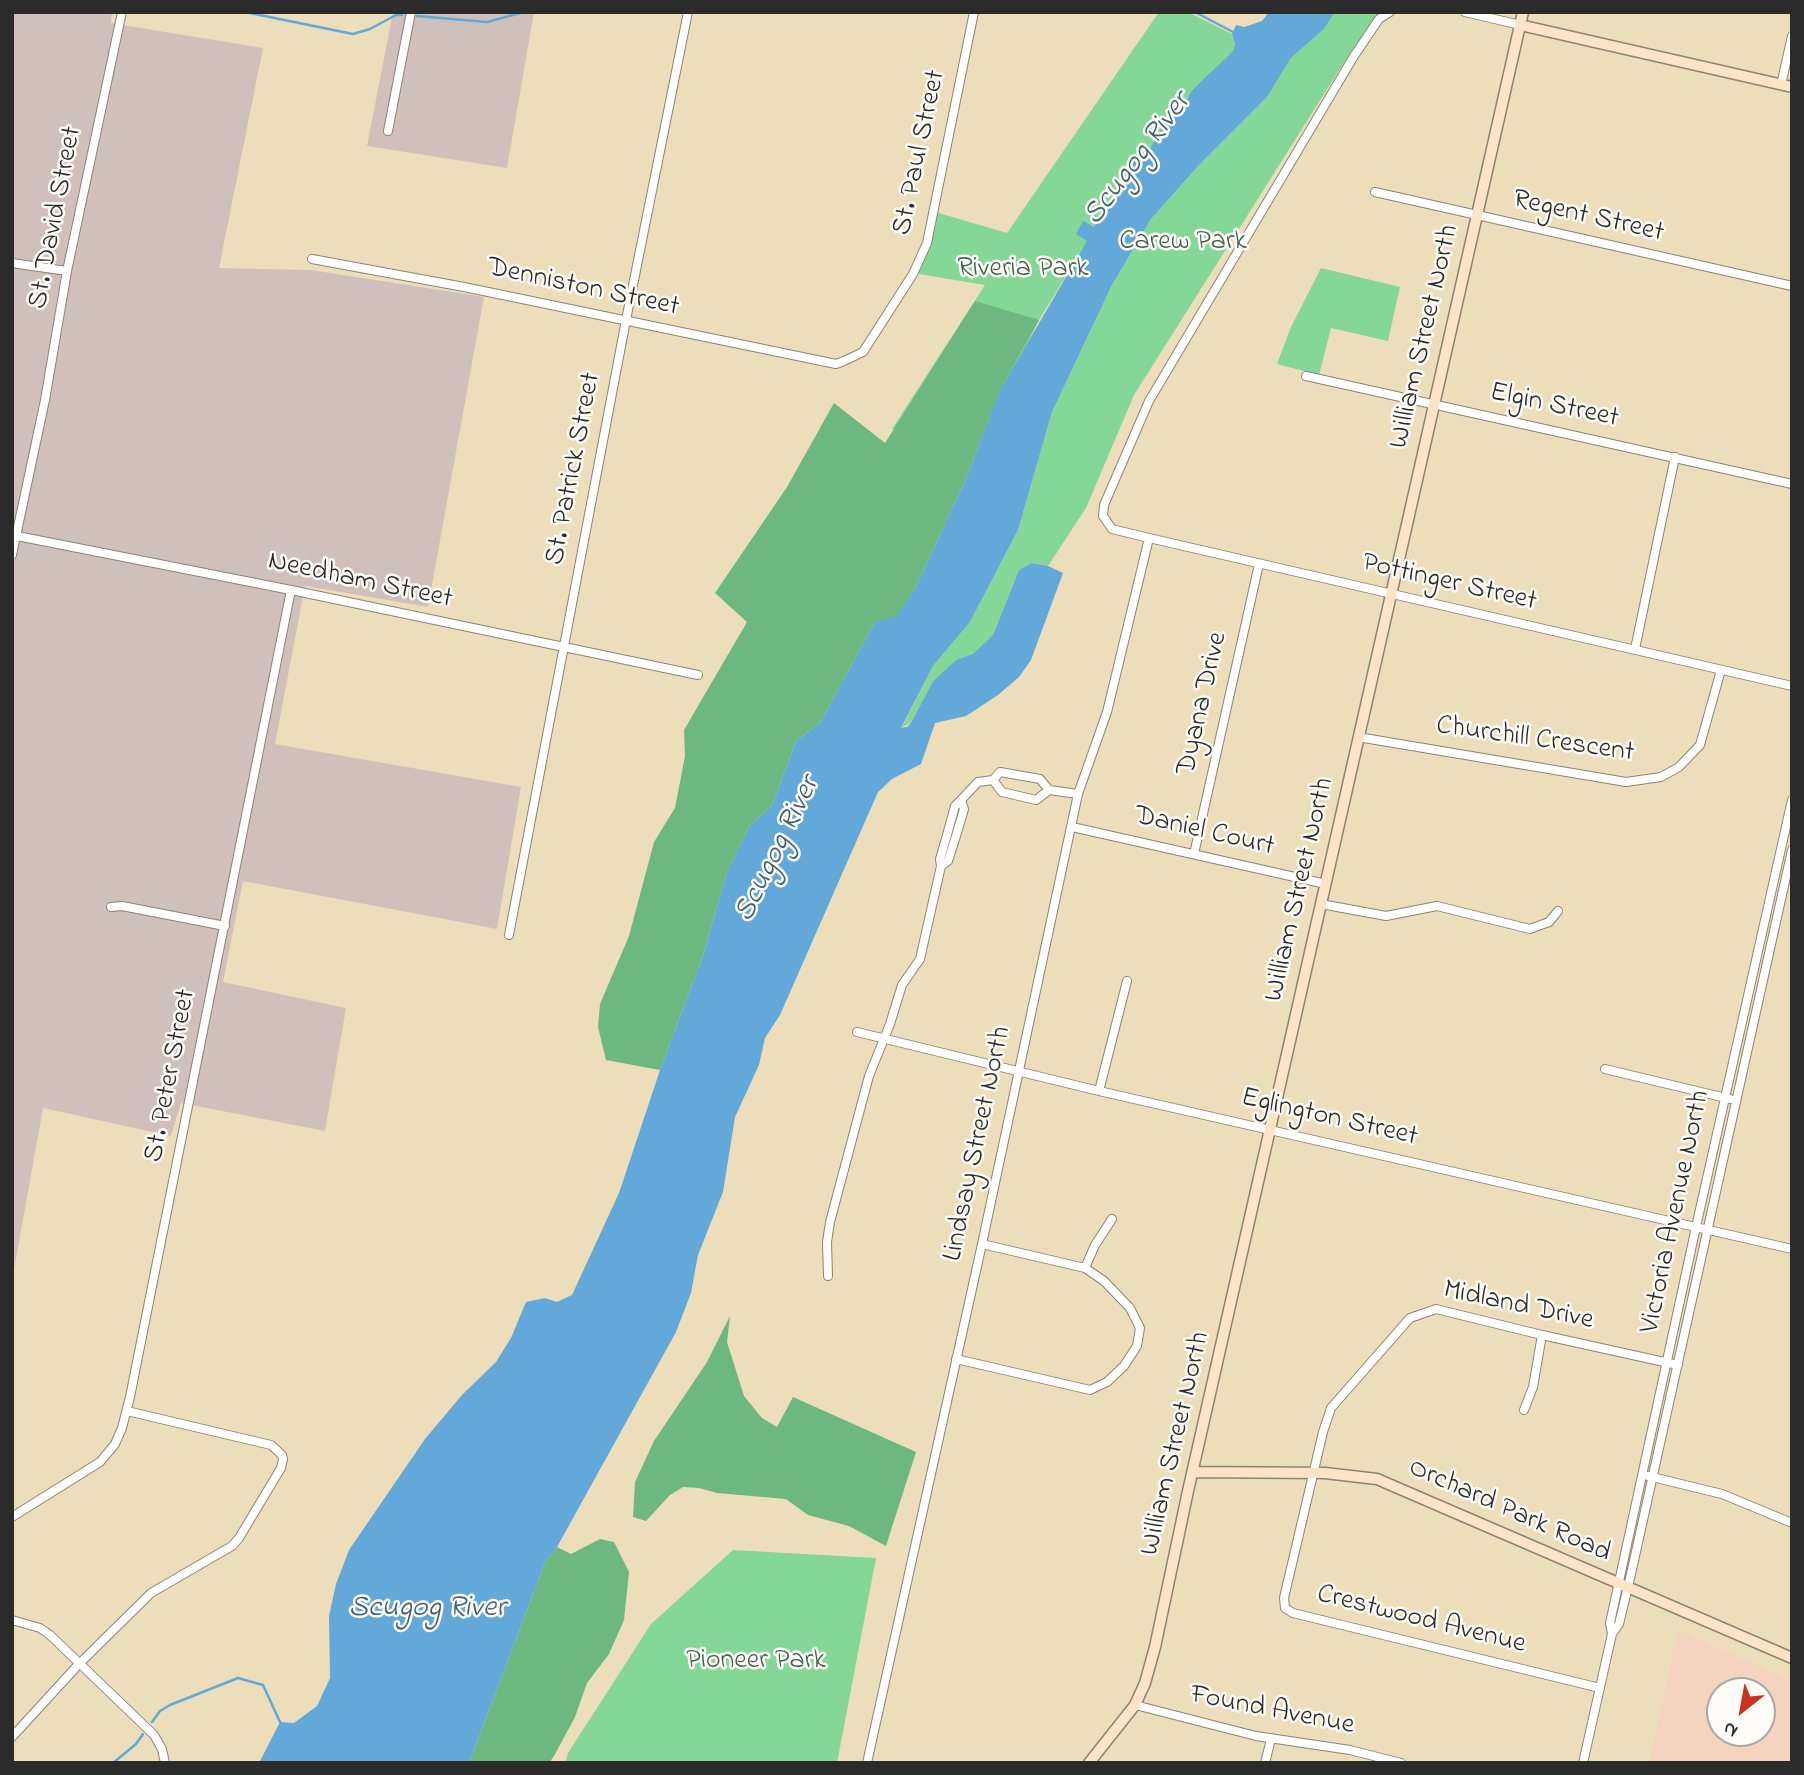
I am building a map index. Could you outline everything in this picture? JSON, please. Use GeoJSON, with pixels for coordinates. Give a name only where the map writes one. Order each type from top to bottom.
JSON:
{"type":"FeatureCollection","features":[{"type":"Feature","properties":{"kind":"street","name":"St. David Street"},"geometry":{"type":"LineString","coordinates":[[12,555],[45,400],[67,271],[122,12]]}},
{"type":"Feature","properties":{"kind":"street"},"geometry":{"type":"LineString","coordinates":[[388,131],[411,12]]}},
{"type":"Feature","properties":{"kind":"street","name":"St. Patrick Street"},"geometry":{"type":"LineString","coordinates":[[509,935],[626,320],[688,12]]}},
{"type":"Feature","properties":{"kind":"street","name":"St. Paul Street"},"geometry":{"type":"LineString","coordinates":[[844,361],[863,352],[912,274],[928,243],[974,12]]}},
{"type":"Feature","properties":{"kind":"street","name":"Pottinger Street"},"geometry":{"type":"LineString","coordinates":[[1390,12],[1379,19],[1354,56],[1149,401],[1104,505],[1103,516],[1112,528],[1149,538],[1792,686]]}},
{"type":"Feature","properties":{"kind":"street"},"geometry":{"type":"LineString","coordinates":[[1465,12],[1786,86],[1792,36]]}},
{"type":"Feature","properties":{"kind":"street","name":"William Street North"},"geometry":{"type":"LineString","coordinates":[[1089,1763],[1135,1705],[1156,1647],[1193,1472],[1523,12]]}},
{"type":"Feature","properties":{"kind":"street","name":"Regent Street"},"geometry":{"type":"LineString","coordinates":[[1375,192],[1792,286]]}},
{"type":"Feature","properties":{"kind":"street","name":"Denniston Street"},"geometry":{"type":"LineString","coordinates":[[312,259],[836,364],[844,361]]}},
{"type":"Feature","properties":{"kind":"street"},"geometry":{"type":"LineString","coordinates":[[12,263],[67,271]]}},
{"type":"Feature","properties":{"kind":"street","name":"Elgin Street"},"geometry":{"type":"LineString","coordinates":[[1306,376],[1792,484]]}},
{"type":"Feature","properties":{"kind":"street"},"geometry":{"type":"LineString","coordinates":[[1634,649],[1675,457]]}},
{"type":"Feature","properties":{"kind":"street","name":"Needham Street"},"geometry":{"type":"LineString","coordinates":[[14,536],[291,590],[698,675]]}},
{"type":"Feature","properties":{"kind":"street","name":"Lindsay Street North"},"geometry":{"type":"LineString","coordinates":[[867,1763],[982,1244],[1017,1071],[1072,827],[1077,793],[1107,712],[1149,538]]}},
{"type":"Feature","properties":{"kind":"street","name":"Dyana Drive"},"geometry":{"type":"LineString","coordinates":[[1194,854],[1259,564]]}},
{"type":"Feature","properties":{"kind":"street","name":"St. Peter Street"},"geometry":{"type":"LineString","coordinates":[[12,1517],[100,1462],[115,1444],[127,1411],[291,590]]}},
{"type":"Feature","properties":{"kind":"street","name":"Churchill Crescent"},"geometry":{"type":"LineString","coordinates":[[1358,737],[1626,782],[1661,777],[1679,767],[1700,745],[1721,670]]}},
{"type":"Feature","properties":{"kind":"street"},"geometry":{"type":"LineString","coordinates":[[828,1276],[827,1242],[832,1212],[869,1076],[902,985],[920,959],[942,866],[948,861],[951,836],[964,809],[961,800],[978,782],[993,780],[1000,772],[1040,779],[1049,790]]}},
{"type":"Feature","properties":{"kind":"street"},"geometry":{"type":"LineString","coordinates":[[993,780],[1002,792],[1036,800],[1049,790],[1077,793]]}},
{"type":"Feature","properties":{"kind":"street","name":"Victoria Avenue North"},"geometry":{"type":"LineString","coordinates":[[1623,1586],[1642,1474],[1792,800]]}},
{"type":"Feature","properties":{"kind":"street","name":"Daniel Court"},"geometry":{"type":"LineString","coordinates":[[1072,827],[1326,884]]}},
{"type":"Feature","properties":{"kind":"street","name":"Victoria Avenue North"},"geometry":{"type":"LineString","coordinates":[[1583,1763],[1612,1634],[1610,1623],[1653,1477],[1792,850]]}},
{"type":"Feature","properties":{"kind":"street"},"geometry":{"type":"LineString","coordinates":[[1321,904],[1386,916],[1437,906],[1530,929],[1549,922],[1558,911]]}},
{"type":"Feature","properties":{"kind":"street"},"geometry":{"type":"LineString","coordinates":[[111,907],[122,906],[225,926]]}},
{"type":"Feature","properties":{"kind":"street"},"geometry":{"type":"LineString","coordinates":[[1759,940],[1771,944]]}},
{"type":"Feature","properties":{"kind":"street"},"geometry":{"type":"LineString","coordinates":[[1099,1090],[1127,981]]}},
{"type":"Feature","properties":{"kind":"street","name":"Eglington Street"},"geometry":{"type":"LineString","coordinates":[[857,1032],[1792,1249]]}},
{"type":"Feature","properties":{"kind":"street"},"geometry":{"type":"LineString","coordinates":[[1605,1069],[1736,1101]]}},
{"type":"Feature","properties":{"kind":"street"},"geometry":{"type":"LineString","coordinates":[[1085,1268],[1095,1245],[1112,1219]]}},
{"type":"Feature","properties":{"kind":"street"},"geometry":{"type":"LineString","coordinates":[[956,1359],[1090,1390],[1107,1382],[1124,1366],[1137,1346],[1140,1328],[1130,1308],[1104,1282],[1085,1268],[982,1244]]}},
{"type":"Feature","properties":{"kind":"street","name":"Midland Drive"},"geometry":{"type":"LineString","coordinates":[[1313,1473],[1331,1408],[1410,1318],[1436,1308],[1678,1365]]}},
{"type":"Feature","properties":{"kind":"street"},"geometry":{"type":"LineString","coordinates":[[1524,1410],[1533,1387],[1542,1335]]}},
{"type":"Feature","properties":{"kind":"street"},"geometry":{"type":"LineString","coordinates":[[12,1737],[79,1664],[151,1592],[232,1546],[281,1468],[283,1459],[280,1452],[271,1446],[127,1411]]}},
{"type":"Feature","properties":{"kind":"street","name":"Orchard Park Road"},"geometry":{"type":"LineString","coordinates":[[1193,1472],[1313,1473],[1377,1479],[1792,1658]]}},
{"type":"Feature","properties":{"kind":"street","name":"Crestwood Avenue"},"geometry":{"type":"LineString","coordinates":[[1313,1473],[1284,1598],[1285,1608],[1293,1613],[1600,1688]]}},
{"type":"Feature","properties":{"kind":"street"},"geometry":{"type":"LineString","coordinates":[[1642,1474],[1722,1494],[1792,1523]]}},
{"type":"Feature","properties":{"kind":"street"},"geometry":{"type":"LineString","coordinates":[[12,1620],[40,1628],[79,1664],[154,1735],[162,1749],[165,1763]]}},
{"type":"Feature","properties":{"kind":"street","name":"Found Avenue"},"geometry":{"type":"LineString","coordinates":[[1135,1705],[1271,1739],[1350,1751],[1401,1763]]}},
{"type":"Feature","properties":{"kind":"street"},"geometry":{"type":"LineString","coordinates":[[1265,1763],[1271,1739]]}},
{"type":"Feature","properties":{"kind":"shaded area"},"geometry":{"type":"Polygon","coordinates":[[[12,12],[112,12],[111,23],[263,48],[219,268],[311,270],[484,297],[428,607],[305,586],[275,744],[521,787],[497,929],[243,881],[223,982],[346,1008],[325,1131],[181,1103],[171,1136],[43,1108],[12,1281],[12,12]]]}},
{"type":"Feature","properties":{"kind":"shaded area"},"geometry":{"type":"Polygon","coordinates":[[[393,12],[534,12],[507,168],[367,146],[393,12]]]}},
{"type":"Feature","properties":{"kind":"shaded area"},"geometry":{"type":"Polygon","coordinates":[[[1678,1630],[1792,1681],[1792,1763],[1649,1763],[1678,1630]]]}},
{"type":"Feature","properties":{"kind":"green space","name":"Riveria Park"},"geometry":{"type":"Polygon","coordinates":[[[1159,12],[1188,12],[1232,34],[1235,44],[1233,51],[1193,89],[1177,115],[1168,118],[1148,152],[1138,154],[1094,227],[1082,222],[1088,240],[1039,320],[978,446],[892,429],[985,285],[913,273],[927,235],[932,211],[1007,233],[1159,12]]]}},
{"type":"Feature","properties":{"kind":"green space","name":"Carew Park"},"geometry":{"type":"Polygon","coordinates":[[[1335,12],[1384,12],[1376,17],[1350,53],[1134,395],[1086,508],[1048,566],[1032,563],[1019,570],[993,635],[973,655],[956,660],[933,681],[912,721],[901,729],[933,666],[970,622],[1018,530],[1052,412],[1112,285],[1151,219],[1200,164],[1267,97],[1291,58],[1324,29],[1335,12]]]}},
{"type":"Feature","properties":{"kind":"green space"},"geometry":{"type":"Polygon","coordinates":[[[1321,268],[1400,287],[1388,341],[1331,328],[1319,375],[1277,364],[1291,327],[1321,268]]]}},
{"type":"Feature","properties":{"kind":"green space"},"geometry":{"type":"Polygon","coordinates":[[[975,301],[1039,320],[1000,390],[966,479],[915,589],[895,618],[875,622],[820,723],[796,741],[772,806],[750,825],[726,875],[703,956],[660,1070],[606,1060],[598,1027],[600,1004],[629,936],[654,842],[675,808],[685,756],[684,730],[747,622],[715,593],[787,487],[834,403],[885,443],[975,301]]]}},
{"type":"Feature","properties":{"kind":"green space"},"geometry":{"type":"Polygon","coordinates":[[[730,1316],[727,1342],[744,1396],[762,1418],[777,1427],[793,1397],[916,1452],[886,1546],[849,1526],[808,1515],[786,1499],[717,1493],[699,1488],[683,1487],[670,1495],[646,1521],[633,1517],[635,1482],[654,1441],[707,1362],[730,1316]]]}},
{"type":"Feature","properties":{"kind":"green space"},"geometry":{"type":"Polygon","coordinates":[[[600,1539],[614,1542],[629,1572],[624,1620],[609,1654],[587,1683],[575,1717],[554,1756],[549,1763],[469,1763],[545,1562],[557,1547],[571,1554],[600,1539]]]}},
{"type":"Feature","properties":{"kind":"green space","name":"Pioneer Park"},"geometry":{"type":"Polygon","coordinates":[[[733,1550],[876,1558],[837,1763],[565,1763],[568,1753],[651,1624],[733,1550]]]}},
{"type":"Feature","properties":{"kind":"water","name":"Scugog River"},"geometry":{"type":"Polygon","coordinates":[[[1269,12],[1335,12],[1324,29],[1291,58],[1267,97],[1200,164],[1151,219],[1112,285],[1052,412],[1018,530],[970,622],[933,666],[901,728],[907,727],[912,721],[933,681],[956,660],[973,654],[993,635],[1019,570],[1032,563],[1063,573],[1031,660],[1019,677],[966,716],[935,723],[921,764],[892,779],[878,792],[780,1015],[765,1038],[759,1065],[735,1117],[723,1192],[698,1255],[691,1293],[676,1332],[557,1547],[545,1562],[469,1763],[259,1763],[280,1722],[294,1723],[317,1706],[330,1678],[329,1616],[336,1584],[349,1550],[425,1439],[462,1395],[496,1362],[511,1338],[526,1302],[545,1298],[557,1302],[572,1295],[619,1193],[660,1070],[703,956],[726,875],[750,825],[772,806],[796,741],[820,723],[875,622],[895,617],[915,589],[966,479],[1000,390],[1087,241],[1076,234],[1083,221],[1094,227],[1138,154],[1148,152],[1168,117],[1177,115],[1193,89],[1233,51],[1235,44],[1232,34],[1236,25],[1244,27],[1262,21],[1269,12]]]}},
{"type":"Feature","properties":{"kind":"waterway"},"geometry":{"type":"LineString","coordinates":[[245,12],[353,34],[370,29],[396,15],[402,15]]}},
{"type":"Feature","properties":{"kind":"waterway"},"geometry":{"type":"LineString","coordinates":[[417,16],[487,22],[524,12]]}},
{"type":"Feature","properties":{"kind":"waterway"},"geometry":{"type":"LineString","coordinates":[[1195,12],[1233,32]]}},
{"type":"Feature","properties":{"kind":"waterway"},"geometry":{"type":"LineString","coordinates":[[152,1722],[160,1711],[170,1705],[238,1678],[263,1685],[280,1722]]}},
{"type":"Feature","properties":{"kind":"waterway"},"geometry":{"type":"LineString","coordinates":[[113,1763],[136,1744],[143,1734]]}}]}
